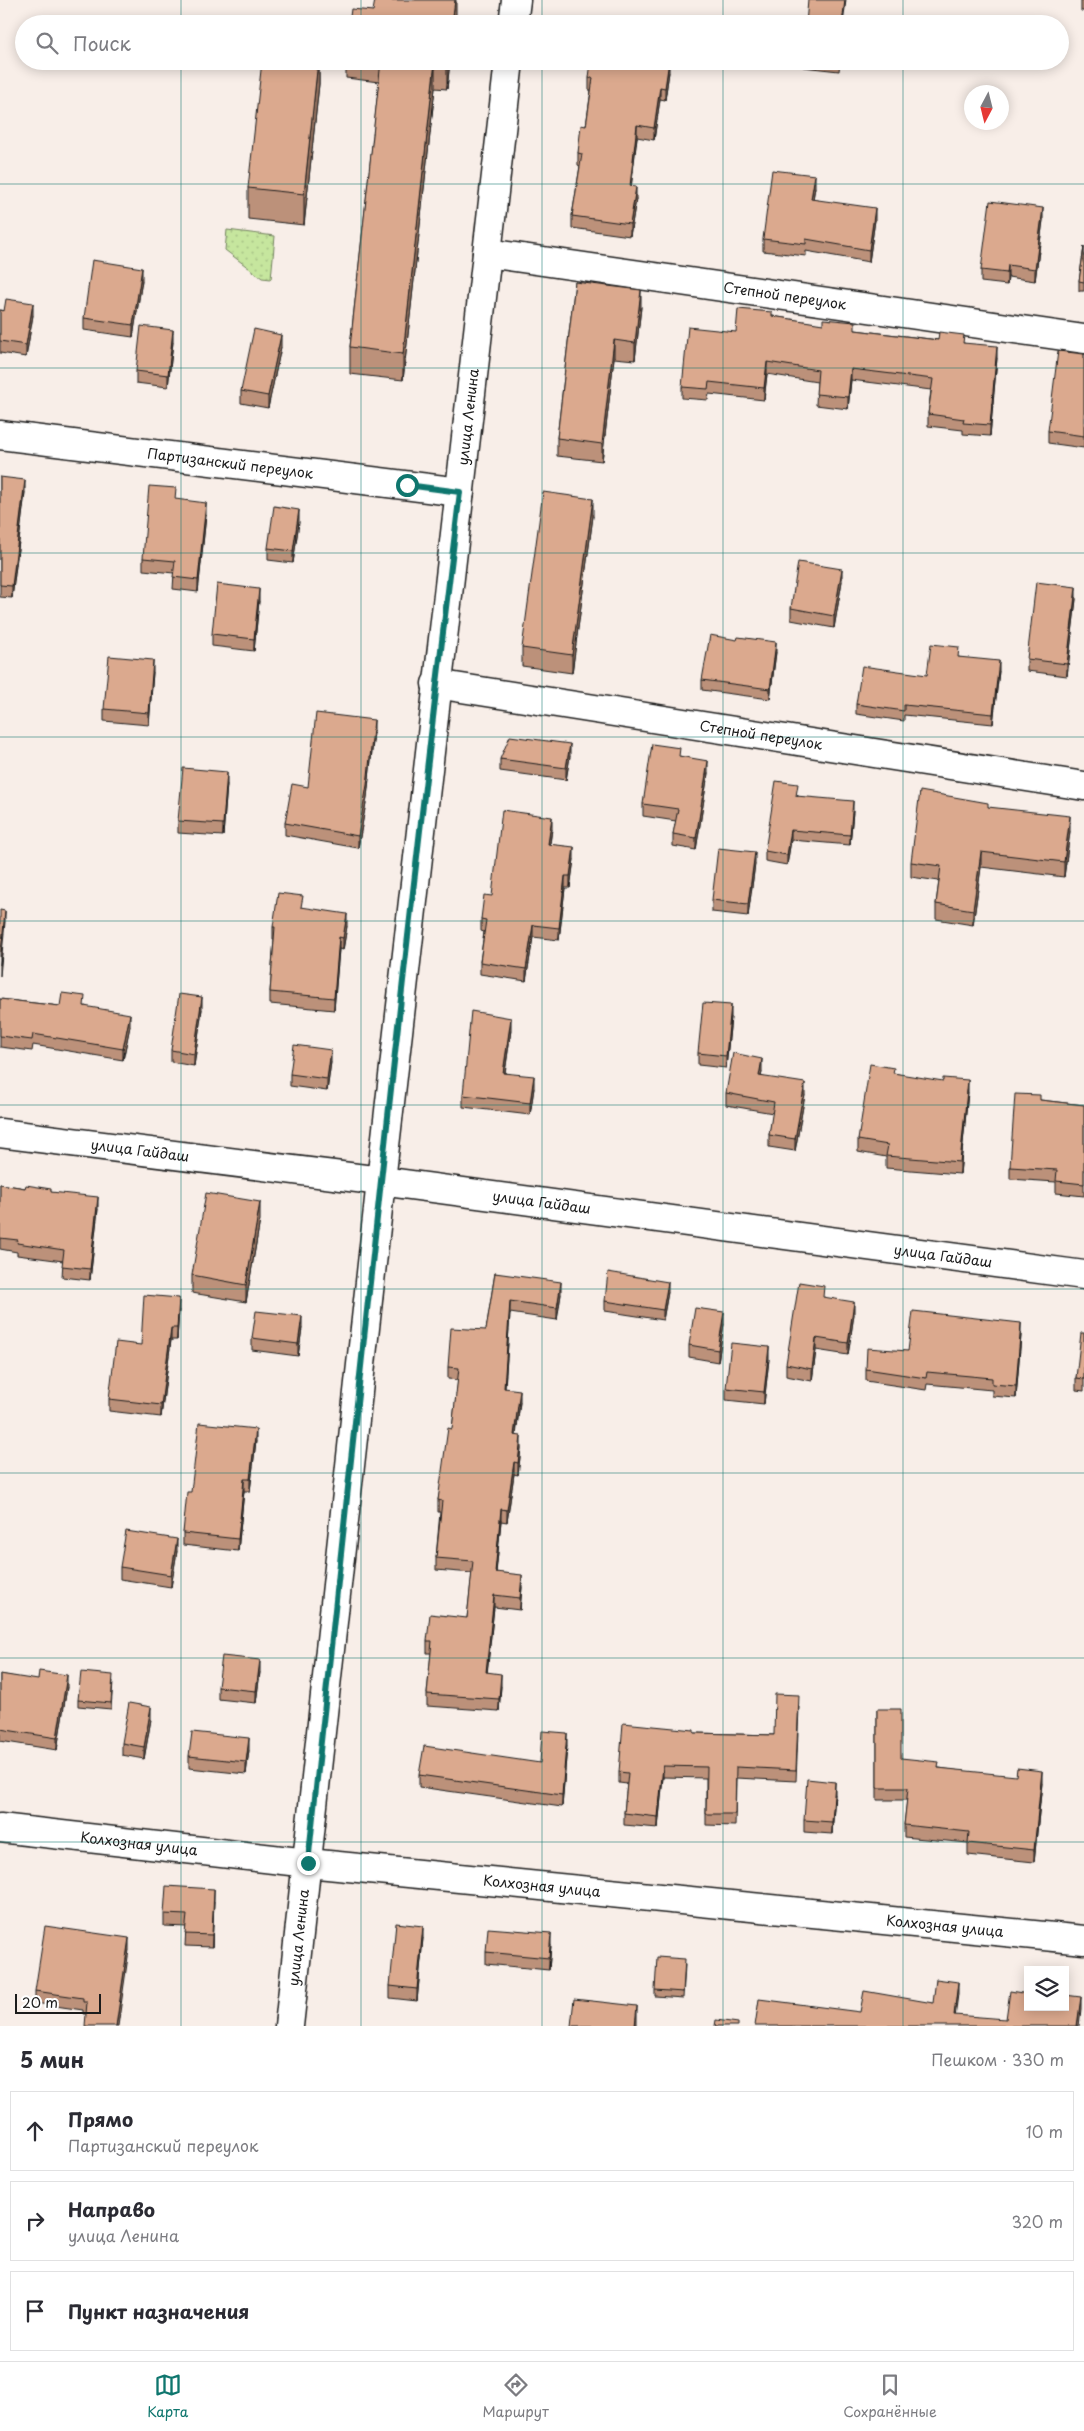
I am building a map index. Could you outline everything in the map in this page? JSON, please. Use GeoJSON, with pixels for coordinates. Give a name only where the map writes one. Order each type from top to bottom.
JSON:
{"type":"FeatureCollection","features":[{"type":"Feature","properties":{"kind":"street"},"geometry":{"type":"LineString","coordinates":[[514,15],[516,0]]}},
{"type":"Feature","properties":{"kind":"street","name":"улица Ленина"},"geometry":{"type":"LineString","coordinates":[[289,2026],[436,684],[508,70]]}},
{"type":"Feature","properties":{"kind":"street","name":"Степной переулок"},"geometry":{"type":"LineString","coordinates":[[487,253],[1084,339]]}},
{"type":"Feature","properties":{"kind":"street","name":"Партизанский переулок"},"geometry":{"type":"LineString","coordinates":[[0,435],[460,492]]}},
{"type":"Feature","properties":{"kind":"street","name":"Степной переулок"},"geometry":{"type":"LineString","coordinates":[[436,684],[1084,786]]}},
{"type":"Feature","properties":{"kind":"street","name":"улица Гайдаш"},"geometry":{"type":"LineString","coordinates":[[0,1134],[381,1181],[1084,1275]]}},
{"type":"Feature","properties":{"kind":"street","name":"Колхозная улица"},"geometry":{"type":"LineString","coordinates":[[0,1828],[308,1863],[1084,1940]]}},
{"type":"Feature","properties":{"kind":"green space"},"geometry":{"type":"Polygon","coordinates":[[[227,230],[275,236],[271,279],[262,278],[225,250],[227,230]]]}},
{"type":"Feature","properties":{"kind":"building"},"geometry":{"type":"Polygon","coordinates":[[[375,0],[455,0],[453,15],[350,15],[351,9],[373,11],[375,0]]]}},
{"type":"Feature","properties":{"kind":"building"},"geometry":{"type":"Polygon","coordinates":[[[808,0],[845,0],[843,15],[807,15],[808,0]]]}},
{"type":"Feature","properties":{"kind":"building"},"geometry":{"type":"Polygon","coordinates":[[[261,70],[317,70],[304,194],[248,188],[261,70]]]}},
{"type":"Feature","properties":{"kind":"building"},"geometry":{"type":"Polygon","coordinates":[[[380,70],[434,70],[403,354],[350,347],[380,70]]]}},
{"type":"Feature","properties":{"kind":"building"},"geometry":{"type":"Polygon","coordinates":[[[590,70],[668,70],[665,88],[660,87],[654,128],[637,125],[630,186],[636,187],[630,224],[572,216],[582,154],[578,153],[581,125],[586,126],[593,78],[589,78],[590,70]]]}},
{"type":"Feature","properties":{"kind":"building"},"geometry":{"type":"Polygon","coordinates":[[[772,170],[815,175],[811,199],[875,208],[869,250],[806,239],[806,244],[763,239],[772,170]]]}},
{"type":"Feature","properties":{"kind":"building"},"geometry":{"type":"Polygon","coordinates":[[[990,201],[1043,208],[1035,269],[1008,265],[1007,273],[981,270],[990,201]]]}},
{"type":"Feature","properties":{"kind":"building"},"geometry":{"type":"Polygon","coordinates":[[[1084,247],[1084,282],[1079,281],[1084,247]]]}},
{"type":"Feature","properties":{"kind":"building"},"geometry":{"type":"Polygon","coordinates":[[[92,260],[142,268],[133,325],[84,318],[92,260]]]}},
{"type":"Feature","properties":{"kind":"building"},"geometry":{"type":"Polygon","coordinates":[[[575,282],[641,290],[635,343],[614,340],[602,444],[557,438],[575,282]]]}},
{"type":"Feature","properties":{"kind":"building"},"geometry":{"type":"Polygon","coordinates":[[[6,299],[33,303],[26,345],[0,341],[0,310],[4,311],[6,299]]]}},
{"type":"Feature","properties":{"kind":"building"},"geometry":{"type":"Polygon","coordinates":[[[738,309],[772,312],[772,316],[823,324],[823,319],[855,322],[855,330],[938,340],[939,332],[964,335],[963,343],[997,346],[990,425],[963,423],[964,419],[928,414],[933,379],[851,369],[848,397],[816,394],[818,370],[767,362],[764,388],[709,382],[708,389],[682,387],[688,327],[736,332],[738,309]]]}},
{"type":"Feature","properties":{"kind":"building"},"geometry":{"type":"Polygon","coordinates":[[[141,326],[173,330],[168,375],[136,371],[141,326]]]}},
{"type":"Feature","properties":{"kind":"building"},"geometry":{"type":"Polygon","coordinates":[[[254,329],[281,335],[268,396],[241,391],[254,329]]]}},
{"type":"Feature","properties":{"kind":"building"},"geometry":{"type":"Polygon","coordinates":[[[1058,351],[1084,354],[1084,436],[1048,431],[1058,351]]]}},
{"type":"Feature","properties":{"kind":"building"},"geometry":{"type":"Polygon","coordinates":[[[0,477],[25,480],[12,586],[0,585],[0,477]]]}},
{"type":"Feature","properties":{"kind":"building"},"geometry":{"type":"Polygon","coordinates":[[[149,486],[176,488],[175,499],[206,503],[198,580],[173,577],[175,561],[143,558],[149,486]]]}},
{"type":"Feature","properties":{"kind":"building"},"geometry":{"type":"Polygon","coordinates":[[[543,492],[593,499],[572,655],[522,648],[543,492]]]}},
{"type":"Feature","properties":{"kind":"building"},"geometry":{"type":"Polygon","coordinates":[[[274,506],[299,510],[293,551],[268,548],[274,506]]]}},
{"type":"Feature","properties":{"kind":"building"},"geometry":{"type":"Polygon","coordinates":[[[798,562],[842,569],[834,616],[791,608],[798,562]]]}},
{"type":"Feature","properties":{"kind":"building"},"geometry":{"type":"Polygon","coordinates":[[[1036,582],[1076,587],[1067,664],[1027,659],[1036,582]]]}},
{"type":"Feature","properties":{"kind":"building"},"geometry":{"type":"Polygon","coordinates":[[[217,584],[259,589],[254,639],[212,634],[217,584]]]}},
{"type":"Feature","properties":{"kind":"building"},"geometry":{"type":"Polygon","coordinates":[[[710,635],[737,640],[738,637],[776,642],[770,689],[702,680],[710,635]]]}},
{"type":"Feature","properties":{"kind":"building"},"geometry":{"type":"Polygon","coordinates":[[[931,644],[959,647],[958,657],[999,661],[993,714],[904,705],[904,711],[856,704],[862,666],[927,675],[931,644]]]}},
{"type":"Feature","properties":{"kind":"building"},"geometry":{"type":"Polygon","coordinates":[[[109,656],[153,660],[149,713],[104,709],[109,656]]]}},
{"type":"Feature","properties":{"kind":"building"},"geometry":{"type":"Polygon","coordinates":[[[316,713],[374,720],[367,785],[358,836],[285,823],[292,784],[308,787],[316,713]]]}},
{"type":"Feature","properties":{"kind":"building"},"geometry":{"type":"Polygon","coordinates":[[[510,736],[570,744],[566,768],[500,759],[510,736]]]}},
{"type":"Feature","properties":{"kind":"building"},"geometry":{"type":"Polygon","coordinates":[[[652,744],[680,748],[679,756],[708,761],[696,838],[673,834],[678,809],[643,804],[652,744]]]}},
{"type":"Feature","properties":{"kind":"building"},"geometry":{"type":"Polygon","coordinates":[[[183,768],[227,772],[223,824],[178,821],[183,768]]]}},
{"type":"Feature","properties":{"kind":"building"},"geometry":{"type":"Polygon","coordinates":[[[776,781],[798,784],[796,796],[853,801],[850,835],[791,830],[787,855],[765,851],[776,781]]]}},
{"type":"Feature","properties":{"kind":"building"},"geometry":{"type":"Polygon","coordinates":[[[920,791],[988,803],[988,807],[1070,816],[1064,862],[981,852],[973,910],[936,904],[941,866],[911,862],[920,791]]]}},
{"type":"Feature","properties":{"kind":"building"},"geometry":{"type":"Polygon","coordinates":[[[502,810],[552,817],[548,844],[574,847],[570,876],[565,876],[559,928],[533,925],[526,969],[480,962],[486,920],[481,919],[484,895],[492,896],[502,810]]]}},
{"type":"Feature","properties":{"kind":"building"},"geometry":{"type":"Polygon","coordinates":[[[718,848],[755,852],[748,904],[712,900],[718,848]]]}},
{"type":"Feature","properties":{"kind":"building"},"geometry":{"type":"Polygon","coordinates":[[[278,893],[303,896],[301,907],[347,914],[343,938],[339,937],[334,998],[270,992],[275,927],[273,927],[278,893]]]}},
{"type":"Feature","properties":{"kind":"building"},"geometry":{"type":"Polygon","coordinates":[[[0,910],[5,911],[0,965],[0,910]]]}},
{"type":"Feature","properties":{"kind":"building"},"geometry":{"type":"Polygon","coordinates":[[[62,993],[85,996],[84,1006],[130,1014],[123,1049],[33,1034],[32,1040],[0,1036],[0,999],[60,1006],[62,993]]]}},
{"type":"Feature","properties":{"kind":"building"},"geometry":{"type":"Polygon","coordinates":[[[179,994],[202,997],[194,1054],[171,1050],[179,994]]]}},
{"type":"Feature","properties":{"kind":"building"},"geometry":{"type":"Polygon","coordinates":[[[703,1003],[731,1005],[726,1056],[698,1053],[703,1003]]]}},
{"type":"Feature","properties":{"kind":"building"},"geometry":{"type":"Polygon","coordinates":[[[471,1011],[511,1018],[503,1073],[534,1076],[530,1103],[463,1095],[471,1011]]]}},
{"type":"Feature","properties":{"kind":"building"},"geometry":{"type":"Polygon","coordinates":[[[294,1045],[331,1050],[327,1079],[290,1074],[294,1045]]]}},
{"type":"Feature","properties":{"kind":"building"},"geometry":{"type":"Polygon","coordinates":[[[733,1053],[762,1059],[759,1076],[805,1083],[795,1139],[769,1135],[774,1102],[726,1093],[733,1053]]]}},
{"type":"Feature","properties":{"kind":"building"},"geometry":{"type":"Polygon","coordinates":[[[870,1064],[894,1068],[893,1073],[943,1081],[943,1078],[968,1080],[960,1162],[886,1156],[888,1145],[858,1140],[870,1064]]]}},
{"type":"Feature","properties":{"kind":"building"},"geometry":{"type":"Polygon","coordinates":[[[1015,1094],[1040,1095],[1040,1100],[1084,1105],[1084,1184],[1056,1181],[1057,1170],[1010,1167],[1015,1094]]]}},
{"type":"Feature","properties":{"kind":"building"},"geometry":{"type":"Polygon","coordinates":[[[0,1184],[25,1188],[26,1185],[51,1189],[51,1192],[98,1197],[90,1269],[62,1266],[64,1250],[17,1243],[18,1240],[0,1238],[0,1184]]]}},
{"type":"Feature","properties":{"kind":"building"},"geometry":{"type":"Polygon","coordinates":[[[206,1193],[260,1202],[246,1285],[192,1275],[206,1193]]]}},
{"type":"Feature","properties":{"kind":"building"},"geometry":{"type":"Polygon","coordinates":[[[608,1272],[668,1282],[663,1310],[605,1301],[608,1272]]]}},
{"type":"Feature","properties":{"kind":"building"},"geometry":{"type":"Polygon","coordinates":[[[495,1273],[561,1282],[557,1308],[510,1301],[504,1388],[520,1390],[514,1435],[521,1436],[518,1463],[514,1462],[507,1510],[501,1509],[495,1572],[522,1575],[520,1598],[494,1595],[486,1672],[501,1674],[499,1699],[427,1694],[432,1641],[427,1641],[430,1614],[467,1618],[473,1561],[436,1558],[442,1501],[438,1500],[448,1428],[452,1429],[459,1368],[448,1367],[451,1328],[486,1330],[495,1273]]]}},
{"type":"Feature","properties":{"kind":"building"},"geometry":{"type":"Polygon","coordinates":[[[799,1282],[824,1286],[823,1297],[854,1302],[848,1343],[816,1338],[812,1369],[786,1364],[799,1282]]]}},
{"type":"Feature","properties":{"kind":"building"},"geometry":{"type":"Polygon","coordinates":[[[144,1295],[179,1298],[177,1328],[171,1328],[161,1405],[109,1399],[116,1342],[141,1345],[144,1295]]]}},
{"type":"Feature","properties":{"kind":"building"},"geometry":{"type":"Polygon","coordinates":[[[695,1308],[724,1312],[718,1350],[689,1345],[695,1308]]]}},
{"type":"Feature","properties":{"kind":"building"},"geometry":{"type":"Polygon","coordinates":[[[256,1311],[302,1316],[298,1344],[252,1338],[256,1311]]]}},
{"type":"Feature","properties":{"kind":"building"},"geometry":{"type":"Polygon","coordinates":[[[913,1311],[1021,1323],[1016,1386],[992,1384],[992,1378],[927,1372],[926,1378],[866,1369],[867,1348],[908,1351],[913,1311]]]}},
{"type":"Feature","properties":{"kind":"building"},"geometry":{"type":"Polygon","coordinates":[[[1081,1333],[1084,1333],[1084,1379],[1076,1378],[1081,1333]]]}},
{"type":"Feature","properties":{"kind":"building"},"geometry":{"type":"Polygon","coordinates":[[[731,1343],[769,1347],[764,1392],[726,1388],[731,1343]]]}},
{"type":"Feature","properties":{"kind":"building"},"geometry":{"type":"Polygon","coordinates":[[[199,1423],[256,1429],[250,1479],[244,1479],[238,1539],[183,1533],[187,1492],[191,1492],[199,1423]]]}},
{"type":"Feature","properties":{"kind":"building"},"geometry":{"type":"Polygon","coordinates":[[[126,1531],[177,1539],[171,1575],[120,1567],[126,1531]]]}},
{"type":"Feature","properties":{"kind":"building"},"geometry":{"type":"Polygon","coordinates":[[[222,1656],[260,1660],[256,1691],[218,1687],[222,1656]]]}},
{"type":"Feature","properties":{"kind":"building"},"geometry":{"type":"Polygon","coordinates":[[[39,1671],[67,1675],[57,1738],[0,1729],[0,1674],[38,1680],[39,1671]]]}},
{"type":"Feature","properties":{"kind":"building"},"geometry":{"type":"Polygon","coordinates":[[[81,1672],[113,1675],[111,1703],[78,1700],[81,1672]]]}},
{"type":"Feature","properties":{"kind":"building"},"geometry":{"type":"Polygon","coordinates":[[[775,1694],[799,1695],[796,1770],[736,1767],[735,1814],[706,1814],[707,1767],[663,1766],[658,1817],[624,1813],[628,1773],[619,1772],[623,1723],[694,1730],[694,1733],[774,1735],[775,1694]]]}},
{"type":"Feature","properties":{"kind":"building"},"geometry":{"type":"Polygon","coordinates":[[[129,1703],[151,1707],[144,1747],[122,1743],[129,1703]]]}},
{"type":"Feature","properties":{"kind":"building"},"geometry":{"type":"Polygon","coordinates":[[[877,1709],[901,1709],[901,1758],[939,1762],[938,1768],[1016,1776],[1017,1768],[1042,1771],[1034,1850],[968,1843],[969,1832],[904,1825],[908,1788],[877,1788],[877,1709]]]}},
{"type":"Feature","properties":{"kind":"building"},"geometry":{"type":"Polygon","coordinates":[[[542,1731],[567,1733],[562,1795],[419,1775],[424,1746],[540,1763],[542,1731]]]}},
{"type":"Feature","properties":{"kind":"building"},"geometry":{"type":"Polygon","coordinates":[[[192,1732],[249,1738],[246,1762],[189,1756],[192,1732]]]}},
{"type":"Feature","properties":{"kind":"building"},"geometry":{"type":"Polygon","coordinates":[[[807,1779],[835,1782],[832,1822],[804,1820],[807,1779]]]}},
{"type":"Feature","properties":{"kind":"building"},"geometry":{"type":"Polygon","coordinates":[[[166,1886],[214,1889],[212,1935],[185,1934],[187,1915],[164,1914],[166,1886]]]}},
{"type":"Feature","properties":{"kind":"building"},"geometry":{"type":"Polygon","coordinates":[[[396,1923],[423,1926],[417,1989],[390,1986],[396,1923]]]}},
{"type":"Feature","properties":{"kind":"building"},"geometry":{"type":"Polygon","coordinates":[[[45,1926],[129,1938],[116,2026],[85,2026],[87,2002],[83,2002],[83,1998],[35,1991],[45,1926]]]}},
{"type":"Feature","properties":{"kind":"building"},"geometry":{"type":"Polygon","coordinates":[[[488,1928],[551,1933],[549,1958],[486,1952],[488,1928]]]}},
{"type":"Feature","properties":{"kind":"building"},"geometry":{"type":"Polygon","coordinates":[[[657,1957],[685,1959],[683,1992],[655,1990],[657,1957]]]}},
{"type":"Feature","properties":{"kind":"building"},"geometry":{"type":"Polygon","coordinates":[[[936,1979],[958,1982],[954,2015],[1006,2019],[1010,1991],[1024,1993],[1024,2011],[1069,2011],[1069,1996],[1081,1997],[1077,2026],[755,2026],[759,1999],[860,2012],[864,1991],[933,2003],[936,1979]]]}},
{"type":"Feature","properties":{"kind":"building"},"geometry":{"type":"Polygon","coordinates":[[[574,1999],[637,2006],[635,2026],[571,2026],[574,1999]]]}},
{"type":"Feature","properties":{"kind":"building"},"geometry":{"type":"Polygon","coordinates":[[[716,2020],[738,2023],[738,2026],[715,2026],[716,2020]]]}},
{"type":"Feature","properties":{"kind":"route"},"geometry":{"type":"LineString","coordinates":[[308,1863],[436,684],[460,492],[407,485]]}}]}
